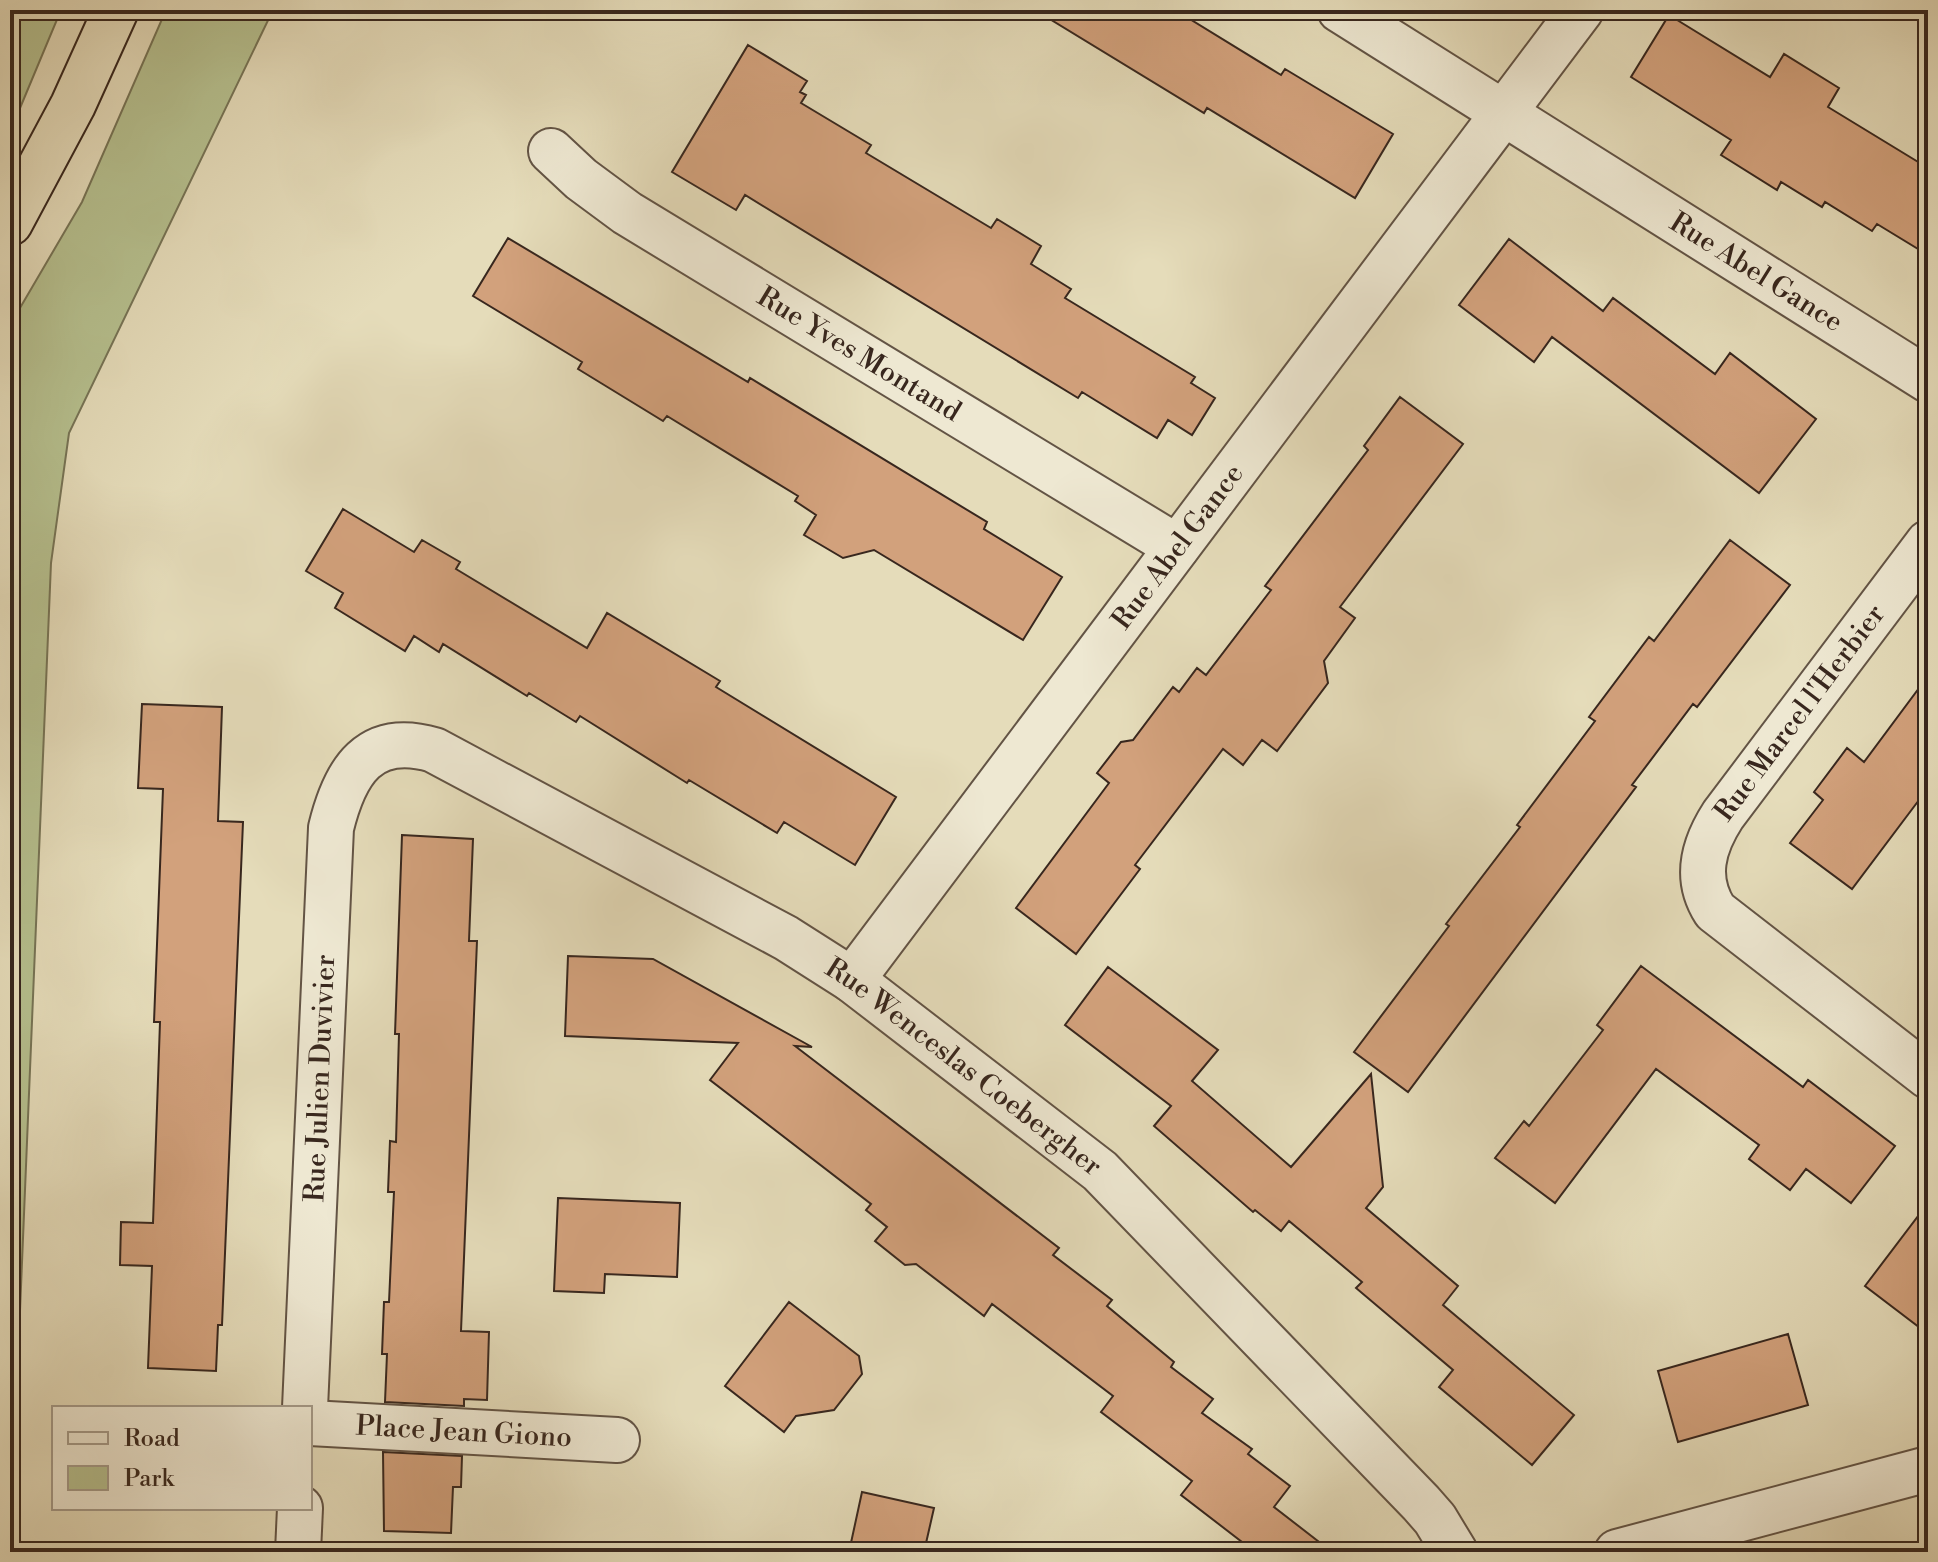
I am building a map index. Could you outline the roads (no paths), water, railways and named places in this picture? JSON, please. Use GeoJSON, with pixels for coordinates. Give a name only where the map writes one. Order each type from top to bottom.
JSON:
{"type":"FeatureCollection","features":[{"type":"Feature","properties":{"kind":"highway"},"geometry":{"type":"LineString","coordinates":[[10,223],[73,105],[116,10]]}},
{"type":"Feature","properties":{"kind":"street"},"geometry":{"type":"LineString","coordinates":[[1340,10],[1503,115]]}},
{"type":"Feature","properties":{"kind":"street","name":"Rue Abel Gance"},"geometry":{"type":"LineString","coordinates":[[852,980],[1581,10]]}},
{"type":"Feature","properties":{"kind":"street","name":"Rue Abel Gance"},"geometry":{"type":"LineString","coordinates":[[1503,115],[1928,380]]}},
{"type":"Feature","properties":{"kind":"street","name":"Rue Yves Montand"},"geometry":{"type":"LineString","coordinates":[[551,151],[581,179],[627,213],[1177,547]]}},
{"type":"Feature","properties":{"kind":"street","name":"Rue Marcel l'Herbier"},"geometry":{"type":"LineString","coordinates":[[1928,543],[1723,815],[1707,841],[1702,873],[1708,900],[1715,911],[1928,1076]]}},
{"type":"Feature","properties":{"kind":"street","name":"Rue Wenceslas Coebergher"},"geometry":{"type":"LineString","coordinates":[[364,757],[380,748],[399,744],[434,750],[786,938],[852,980],[1100,1171],[1421,1503],[1455,1552]]}},
{"type":"Feature","properties":{"kind":"street","name":"Rue Julien Duvivier"},"geometry":{"type":"LineString","coordinates":[[305,1406],[331,828],[343,788],[364,757]]}},
{"type":"Feature","properties":{"kind":"street","name":"Place Jean Giono"},"geometry":{"type":"LineString","coordinates":[[312,1423],[617,1440]]}},
{"type":"Feature","properties":{"kind":"street"},"geometry":{"type":"LineString","coordinates":[[1617,1552],[1928,1469]]}},
{"type":"Feature","properties":{"kind":"street"},"geometry":{"type":"LineString","coordinates":[[298,1552],[300,1510]]}}]}
